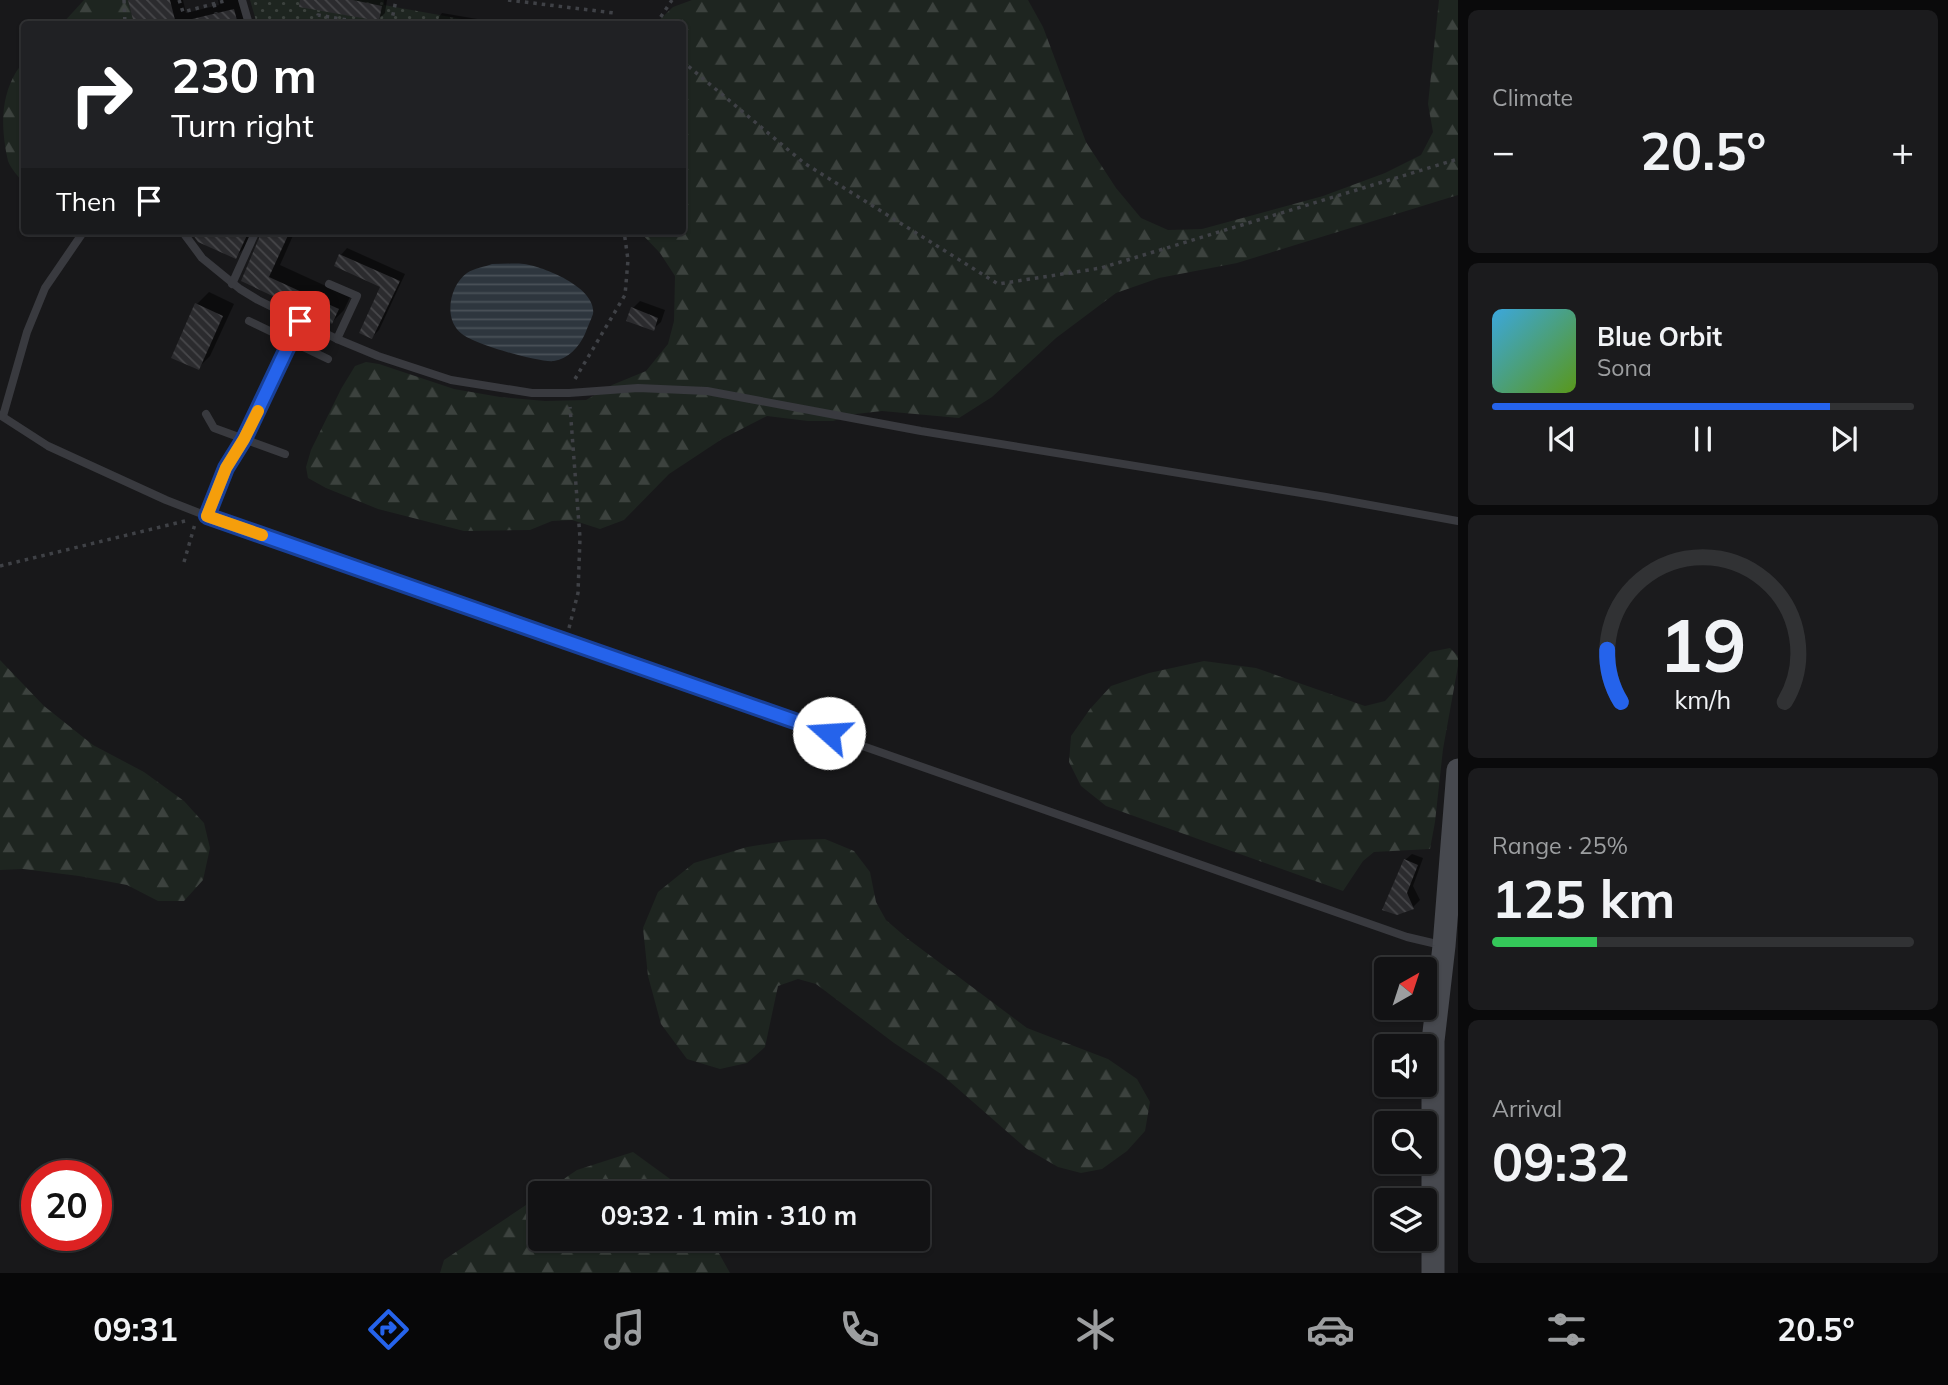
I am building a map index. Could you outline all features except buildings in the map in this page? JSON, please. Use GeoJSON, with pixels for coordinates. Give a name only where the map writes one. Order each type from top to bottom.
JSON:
{"type":"FeatureCollection","features":[{"type":"Feature","properties":{"kind":"street"},"geometry":{"type":"LineString","coordinates":[[1433,1273],[1433,1041],[1444,946],[1458,770]]}},
{"type":"Feature","properties":{"kind":"lane"},"geometry":{"type":"LineString","coordinates":[[242,0],[248,21]]}},
{"type":"Feature","properties":{"kind":"lane"},"geometry":{"type":"LineString","coordinates":[[81,235],[45,288],[27,331],[1,415],[48,446],[207,516],[1394,932],[1444,946]]}},
{"type":"Feature","properties":{"kind":"lane"},"geometry":{"type":"LineString","coordinates":[[185,235],[202,258],[232,284],[258,300],[378,356],[451,380],[532,393],[638,388],[707,391],[921,431],[1257,485],[1458,521]]}},
{"type":"Feature","properties":{"kind":"lane"},"geometry":{"type":"LineString","coordinates":[[232,284],[254,235]]}},
{"type":"Feature","properties":{"kind":"lane"},"geometry":{"type":"LineString","coordinates":[[328,284],[356,296],[337,339]]}},
{"type":"Feature","properties":{"kind":"lane"},"geometry":{"type":"LineString","coordinates":[[249,321],[328,359]]}},
{"type":"Feature","properties":{"kind":"lane"},"geometry":{"type":"LineString","coordinates":[[207,516],[226,468],[244,439],[300,321]]}},
{"type":"Feature","properties":{"kind":"lane"},"geometry":{"type":"LineString","coordinates":[[206,414],[214,428],[285,454]]}},
{"type":"Feature","properties":{"kind":"path"},"geometry":{"type":"LineString","coordinates":[[124,0],[125,21]]}},
{"type":"Feature","properties":{"kind":"path"},"geometry":{"type":"LineString","coordinates":[[180,0],[183,12],[228,0]]}},
{"type":"Feature","properties":{"kind":"path"},"geometry":{"type":"LineString","coordinates":[[392,21],[396,0]]}},
{"type":"Feature","properties":{"kind":"path"},"geometry":{"type":"LineString","coordinates":[[509,0],[614,13]]}},
{"type":"Feature","properties":{"kind":"path"},"geometry":{"type":"LineString","coordinates":[[658,21],[672,0]]}},
{"type":"Feature","properties":{"kind":"path"},"geometry":{"type":"LineString","coordinates":[[214,4],[216,13]]}},
{"type":"Feature","properties":{"kind":"path"},"geometry":{"type":"LineString","coordinates":[[317,21],[318,15],[353,21]]}},
{"type":"Feature","properties":{"kind":"path"},"geometry":{"type":"LineString","coordinates":[[686,64],[804,163],[998,284],[1101,268],[1458,159]]}},
{"type":"Feature","properties":{"kind":"path"},"geometry":{"type":"LineString","coordinates":[[566,641],[578,593],[580,538],[569,393],[625,295],[628,260],[625,235]]}},
{"type":"Feature","properties":{"kind":"path"},"geometry":{"type":"LineString","coordinates":[[0,566],[197,519],[184,562]]}},
{"type":"Feature","properties":{"kind":"green space"},"geometry":{"type":"Polygon","coordinates":[[[84,0],[128,0],[133,21],[65,21],[84,0]]]}},
{"type":"Feature","properties":{"kind":"green space"},"geometry":{"type":"Polygon","coordinates":[[[250,0],[384,0],[384,5],[472,21],[256,21],[250,0]]]}},
{"type":"Feature","properties":{"kind":"green space"},"geometry":{"type":"Polygon","coordinates":[[[692,0],[1028,0],[1043,27],[1086,142],[1116,188],[1141,218],[1168,230],[1202,229],[1323,196],[1385,173],[1421,155],[1433,132],[1428,104],[1439,0],[1458,0],[1458,195],[1237,263],[1159,278],[1116,293],[1056,338],[992,397],[959,418],[882,411],[856,414],[833,421],[767,416],[722,439],[669,474],[624,520],[600,529],[572,520],[552,521],[530,530],[464,531],[378,509],[308,478],[306,467],[311,450],[355,366],[366,362],[379,364],[454,389],[500,397],[545,401],[586,400],[612,385],[646,371],[668,344],[674,321],[675,276],[660,253],[643,235],[686,235],[686,21],[658,21],[673,7],[692,0]]]}},
{"type":"Feature","properties":{"kind":"green space"},"geometry":{"type":"Polygon","coordinates":[[[21,65],[21,180],[8,161],[3,121],[6,96],[21,65]]]}},
{"type":"Feature","properties":{"kind":"green space"},"geometry":{"type":"Polygon","coordinates":[[[1450,648],[1458,656],[1458,666],[1443,749],[1430,849],[1374,852],[1363,861],[1343,891],[1106,806],[1081,786],[1069,762],[1071,736],[1090,709],[1111,686],[1149,673],[1204,661],[1256,668],[1365,706],[1385,701],[1430,652],[1450,648]]]}},
{"type":"Feature","properties":{"kind":"green space"},"geometry":{"type":"Polygon","coordinates":[[[0,660],[44,706],[93,745],[144,772],[184,801],[204,823],[210,848],[203,880],[184,901],[158,901],[127,885],[79,876],[23,869],[0,870],[0,660]]]}},
{"type":"Feature","properties":{"kind":"green space"},"geometry":{"type":"Polygon","coordinates":[[[825,839],[854,851],[870,872],[876,902],[886,920],[908,939],[1027,1028],[1108,1059],[1137,1079],[1150,1102],[1145,1131],[1127,1151],[1102,1169],[1081,1173],[1058,1167],[1027,1149],[941,1074],[894,1043],[816,984],[798,979],[778,986],[765,1047],[747,1063],[720,1069],[687,1059],[661,1024],[648,976],[643,928],[658,892],[694,863],[747,847],[792,840],[825,839]]]}},
{"type":"Feature","properties":{"kind":"green space"},"geometry":{"type":"Polygon","coordinates":[[[633,1152],[673,1181],[561,1181],[577,1170],[633,1152]]]}},
{"type":"Feature","properties":{"kind":"green space"},"geometry":{"type":"Polygon","coordinates":[[[528,1204],[528,1251],[718,1251],[730,1273],[440,1273],[444,1260],[528,1204]]]}},
{"type":"Feature","properties":{"kind":"shaded area"},"geometry":{"type":"Polygon","coordinates":[[[492,264],[524,264],[544,269],[568,280],[587,296],[593,314],[583,339],[572,352],[554,361],[535,359],[479,343],[456,328],[450,312],[456,286],[467,273],[492,264]]]}},
{"type":"Feature","properties":{"kind":"slow traffic"},"geometry":{"type":"LineString","coordinates":[[258,411],[226,468],[207,516],[262,535]]}},
{"type":"Feature","properties":{"kind":"route"},"geometry":{"type":"LineString","coordinates":[[300,321],[244,439],[226,468],[207,516],[829,733]]}}]}
